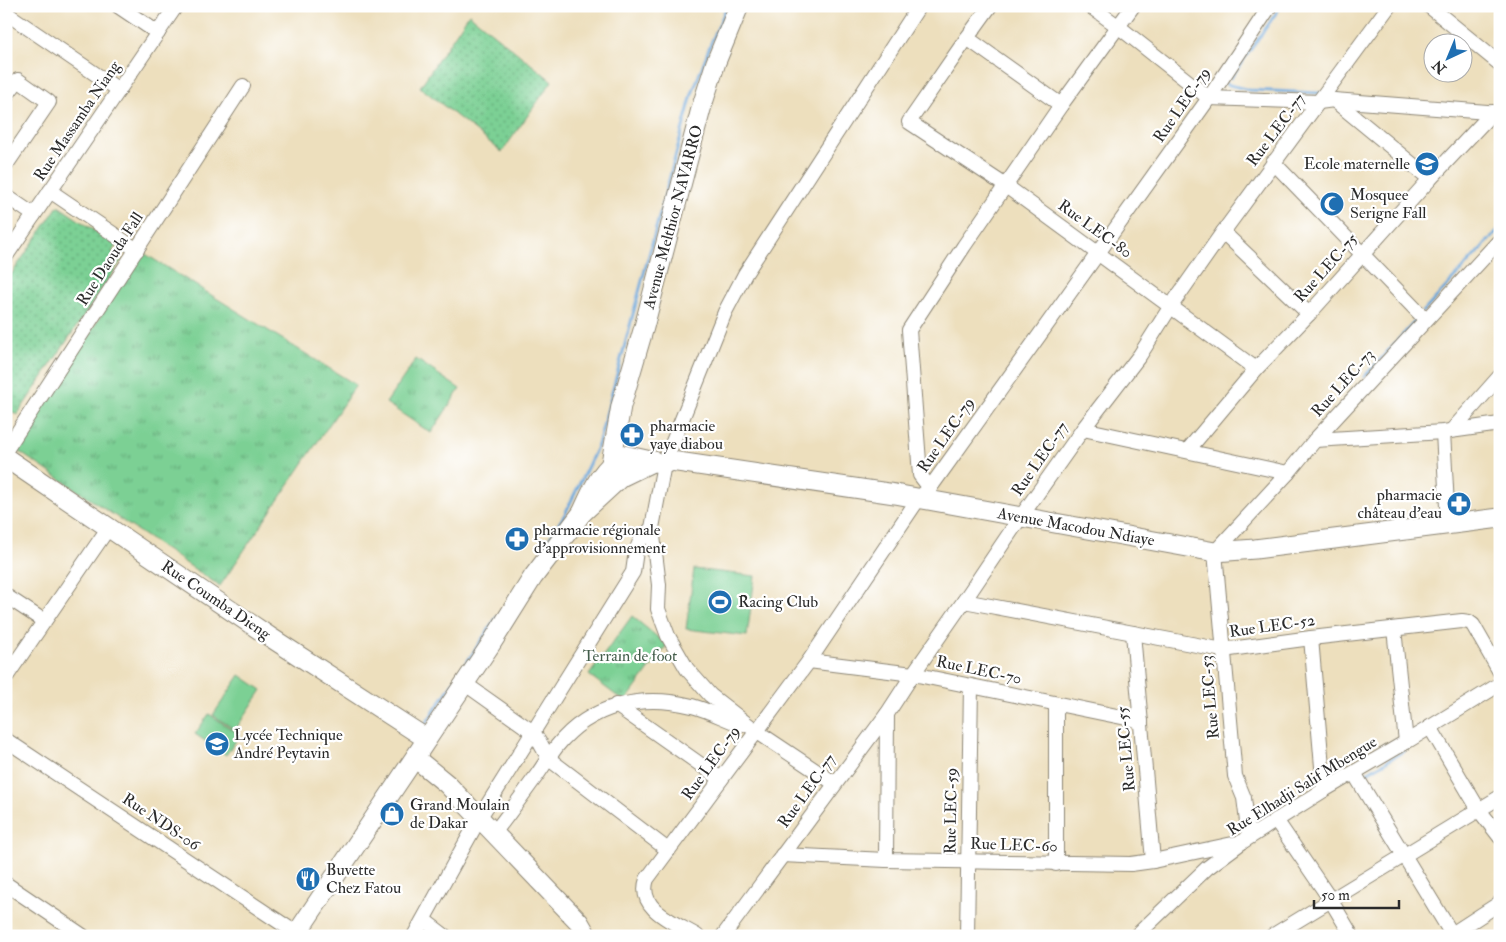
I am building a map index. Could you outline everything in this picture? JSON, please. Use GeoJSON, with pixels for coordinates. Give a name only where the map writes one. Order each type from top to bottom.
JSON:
{"type":"FeatureCollection","features":[{"type":"Feature","properties":{"kind":"street"},"geometry":{"type":"LineString","coordinates":[[118,6],[158,33]]}},
{"type":"Feature","properties":{"kind":"street","name":"Rue Massamba Niang"},"geometry":{"type":"LineString","coordinates":[[6,256],[176,6]]}},
{"type":"Feature","properties":{"kind":"street","name":"Avenue Melthior NAVARRO"},"geometry":{"type":"LineString","coordinates":[[621,467],[616,432],[621,406],[708,86],[739,6]]}},
{"type":"Feature","properties":{"kind":"street"},"geometry":{"type":"LineString","coordinates":[[834,783],[756,731],[710,695],[687,669],[668,636],[658,609],[659,585],[652,528],[659,462],[715,334],[741,280],[919,6]]}},
{"type":"Feature","properties":{"kind":"street"},"geometry":{"type":"LineString","coordinates":[[990,6],[967,38],[1062,105]]}},
{"type":"Feature","properties":{"kind":"street"},"geometry":{"type":"LineString","coordinates":[[1090,6],[1209,98],[1319,102],[1334,100],[1496,112]]}},
{"type":"Feature","properties":{"kind":"street"},"geometry":{"type":"LineString","coordinates":[[924,493],[920,475],[908,330],[1062,105],[1133,6]]}},
{"type":"Feature","properties":{"kind":"street","name":"Rue LEC-77"},"geometry":{"type":"LineString","coordinates":[[723,936],[886,714],[1020,518],[1083,429],[1140,355],[1171,306],[1273,162],[1389,6]]}},
{"type":"Feature","properties":{"kind":"street"},"geometry":{"type":"LineString","coordinates":[[1429,6],[1500,64]]}},
{"type":"Feature","properties":{"kind":"street","name":"Rue LEC-79"},"geometry":{"type":"LineString","coordinates":[[697,936],[648,904],[644,887],[647,879],[809,661],[924,493],[1209,98],[1268,7]]}},
{"type":"Feature","properties":{"kind":"street"},"geometry":{"type":"LineString","coordinates":[[7,15],[119,90]]}},
{"type":"Feature","properties":{"kind":"street","name":"Rue LEC-80"},"geometry":{"type":"LineString","coordinates":[[967,38],[909,122],[1006,186],[1256,369]]}},
{"type":"Feature","properties":{"kind":"street"},"geometry":{"type":"LineString","coordinates":[[6,96],[18,80],[49,102],[6,165]]}},
{"type":"Feature","properties":{"kind":"street","name":"Rue Daouda Fall"},"geometry":{"type":"LineString","coordinates":[[7,457],[243,86]]}},
{"type":"Feature","properties":{"kind":"street"},"geometry":{"type":"LineString","coordinates":[[1334,100],[1430,179]]}},
{"type":"Feature","properties":{"kind":"street","name":"Rue LEC-75"},"geometry":{"type":"LineString","coordinates":[[1188,450],[1256,369],[1309,314],[1430,179],[1496,112]]}},
{"type":"Feature","properties":{"kind":"street"},"geometry":{"type":"LineString","coordinates":[[1273,162],[1425,320]]}},
{"type":"Feature","properties":{"kind":"street"},"geometry":{"type":"LineString","coordinates":[[50,191],[137,250]]}},
{"type":"Feature","properties":{"kind":"street"},"geometry":{"type":"LineString","coordinates":[[6,196],[34,215]]}},
{"type":"Feature","properties":{"kind":"street"},"geometry":{"type":"LineString","coordinates":[[1224,232],[1309,314]]}},
{"type":"Feature","properties":{"kind":"street","name":"Rue LEC-73"},"geometry":{"type":"LineString","coordinates":[[1215,552],[1288,473],[1315,440],[1500,240]]}},
{"type":"Feature","properties":{"kind":"street"},"geometry":{"type":"LineString","coordinates":[[1448,525],[1448,430],[1500,376]]}},
{"type":"Feature","properties":{"kind":"street"},"geometry":{"type":"LineString","coordinates":[[1315,440],[1500,424]]}},
{"type":"Feature","properties":{"kind":"street"},"geometry":{"type":"LineString","coordinates":[[1083,429],[1188,450],[1288,473]]}},
{"type":"Feature","properties":{"kind":"street","name":"Rue Coumba Dieng"},"geometry":{"type":"LineString","coordinates":[[7,457],[270,637],[427,739]]}},
{"type":"Feature","properties":{"kind":"street","name":"Avenue Macodou Ndiaye"},"geometry":{"type":"LineString","coordinates":[[659,462],[671,461],[924,493],[1020,518],[1215,552],[1255,549],[1500,518]]}},
{"type":"Feature","properties":{"kind":"street"},"geometry":{"type":"LineString","coordinates":[[295,934],[415,758],[533,577],[582,513],[621,467],[659,462]]}},
{"type":"Feature","properties":{"kind":"street"},"geometry":{"type":"LineString","coordinates":[[6,677],[109,527]]}},
{"type":"Feature","properties":{"kind":"street"},"geometry":{"type":"LineString","coordinates":[[414,936],[480,817],[632,572],[636,551],[641,539],[652,528]]}},
{"type":"Feature","properties":{"kind":"street","name":"Rue LEC-53"},"geometry":{"type":"LineString","coordinates":[[1215,552],[1235,776],[1244,798],[1246,839]]}},
{"type":"Feature","properties":{"kind":"street"},"geometry":{"type":"LineString","coordinates":[[6,596],[44,621]]}},
{"type":"Feature","properties":{"kind":"street","name":"Rue LEC-52"},"geometry":{"type":"LineString","coordinates":[[964,601],[1223,650],[1462,621],[1473,625],[1500,672]]}},
{"type":"Feature","properties":{"kind":"street"},"geometry":{"type":"LineString","coordinates":[[1394,629],[1406,742]]}},
{"type":"Feature","properties":{"kind":"street","name":"Rue LEC-55"},"geometry":{"type":"LineString","coordinates":[[1134,633],[1153,861]]}},
{"type":"Feature","properties":{"kind":"street"},"geometry":{"type":"LineString","coordinates":[[1311,638],[1324,790]]}},
{"type":"Feature","properties":{"kind":"street","name":"Rue LEC-70"},"geometry":{"type":"LineString","coordinates":[[809,661],[913,674],[1141,721]]}},
{"type":"Feature","properties":{"kind":"street"},"geometry":{"type":"LineString","coordinates":[[464,683],[533,732],[549,759],[668,850]]}},
{"type":"Feature","properties":{"kind":"street","name":"Rue Elhadji Salif Mbengue"},"geometry":{"type":"LineString","coordinates":[[1136,936],[1208,868],[1246,839],[1500,684]]}},
{"type":"Feature","properties":{"kind":"street","name":"Rue LEC-59"},"geometry":{"type":"LineString","coordinates":[[967,936],[971,686]]}},
{"type":"Feature","properties":{"kind":"street"},"geometry":{"type":"LineString","coordinates":[[494,833],[556,747],[577,726],[601,711],[616,705],[647,701],[692,706],[756,731]]}},
{"type":"Feature","properties":{"kind":"street"},"geometry":{"type":"LineString","coordinates":[[1056,704],[1056,864]]}},
{"type":"Feature","properties":{"kind":"street"},"geometry":{"type":"LineString","coordinates":[[616,705],[721,779]]}},
{"type":"Feature","properties":{"kind":"street"},"geometry":{"type":"LineString","coordinates":[[886,714],[886,860]]}},
{"type":"Feature","properties":{"kind":"street"},"geometry":{"type":"LineString","coordinates":[[1430,727],[1479,810],[1500,837]]}},
{"type":"Feature","properties":{"kind":"street","name":"Rue NDS-06"},"geometry":{"type":"LineString","coordinates":[[6,740],[295,934]]}},
{"type":"Feature","properties":{"kind":"street"},"geometry":{"type":"LineString","coordinates":[[415,758],[447,784],[480,817],[579,922],[587,936]]}},
{"type":"Feature","properties":{"kind":"street"},"geometry":{"type":"LineString","coordinates":[[1354,773],[1451,935],[1500,904]]}},
{"type":"Feature","properties":{"kind":"street"},"geometry":{"type":"LineString","coordinates":[[1272,936],[1500,797]]}},
{"type":"Feature","properties":{"kind":"street"},"geometry":{"type":"LineString","coordinates":[[1276,820],[1330,899],[1352,936]]}},
{"type":"Feature","properties":{"kind":"street","name":"Rue LEC-60"},"geometry":{"type":"LineString","coordinates":[[782,855],[886,860],[1131,864],[1153,861],[1246,839]]}},
{"type":"Feature","properties":{"kind":"street"},"geometry":{"type":"LineString","coordinates":[[7,886],[83,936]]}},
{"type":"Feature","properties":{"kind":"street"},"geometry":{"type":"LineString","coordinates":[[424,920],[445,936]]}},
{"type":"Feature","properties":{"kind":"green space"},"geometry":{"type":"Polygon","coordinates":[[[469,14],[552,81],[502,152],[420,87],[469,14]]]}},
{"type":"Feature","properties":{"kind":"green space"},"geometry":{"type":"Polygon","coordinates":[[[58,206],[116,245],[112,252],[122,259],[17,415],[6,408],[6,282],[58,206]]]}},
{"type":"Feature","properties":{"kind":"green space"},"geometry":{"type":"Polygon","coordinates":[[[142,252],[356,385],[220,586],[15,449],[142,252]]]}},
{"type":"Feature","properties":{"kind":"green space"},"geometry":{"type":"Polygon","coordinates":[[[416,359],[460,389],[431,433],[386,403],[416,359]]]}},
{"type":"Feature","properties":{"kind":"green space","name":"Racing Club"},"geometry":{"type":"Polygon","coordinates":[[[694,569],[755,576],[747,636],[686,629],[694,569]]]}},
{"type":"Feature","properties":{"kind":"green space","name":"Terrain de foot"},"geometry":{"type":"Polygon","coordinates":[[[632,616],[667,645],[625,702],[589,675],[632,616]]]}},
{"type":"Feature","properties":{"kind":"green space"},"geometry":{"type":"Polygon","coordinates":[[[240,675],[262,690],[235,730],[213,715],[240,675]]]}},
{"type":"Feature","properties":{"kind":"green space"},"geometry":{"type":"Polygon","coordinates":[[[209,714],[240,735],[226,755],[195,734],[209,714]]]}},
{"type":"Feature","properties":{"kind":"waterway"},"geometry":{"type":"LineString","coordinates":[[542,550],[565,514],[598,445],[692,94],[727,6]]}},
{"type":"Feature","properties":{"kind":"waterway"},"geometry":{"type":"LineString","coordinates":[[1231,78],[1281,6]]}},
{"type":"Feature","properties":{"kind":"waterway"},"geometry":{"type":"LineString","coordinates":[[1227,83],[1249,90],[1320,93]]}},
{"type":"Feature","properties":{"kind":"waterway"},"geometry":{"type":"LineString","coordinates":[[1423,312],[1500,228]]}},
{"type":"Feature","properties":{"kind":"waterway"},"geometry":{"type":"LineString","coordinates":[[1364,377],[1419,317]]}},
{"type":"Feature","properties":{"kind":"waterway"},"geometry":{"type":"LineString","coordinates":[[1282,468],[1292,458]]}},
{"type":"Feature","properties":{"kind":"waterway"},"geometry":{"type":"LineString","coordinates":[[422,729],[497,617]]}},
{"type":"Feature","properties":{"kind":"waterway"},"geometry":{"type":"LineString","coordinates":[[1362,776],[1404,751]]}},
{"type":"Feature","properties":{"kind":"place","name":"Ecole maternelle"},"geometry":{"type":"Point","coordinates":[1427,164]}},
{"type":"Feature","properties":{"kind":"place","name":"Mosquee Serigne Fall"},"geometry":{"type":"Point","coordinates":[1332,204]}},
{"type":"Feature","properties":{"kind":"place","name":"pharmacie yaye diabou"},"geometry":{"type":"Point","coordinates":[632,435]}},
{"type":"Feature","properties":{"kind":"place","name":"pharmacie château d'eau"},"geometry":{"type":"Point","coordinates":[1459,504]}},
{"type":"Feature","properties":{"kind":"place","name":"pharmacie régionale d'approvisionnement"},"geometry":{"type":"Point","coordinates":[517,539]}},
{"type":"Feature","properties":{"kind":"place","name":"Racing Club"},"geometry":{"type":"Point","coordinates":[720,602]}},
{"type":"Feature","properties":{"kind":"place","name":"Lycée Technique André Peytavin"},"geometry":{"type":"Point","coordinates":[217,744]}},
{"type":"Feature","properties":{"kind":"place","name":"Grand Moulain de Dakar"},"geometry":{"type":"Point","coordinates":[392,814]}},
{"type":"Feature","properties":{"kind":"place","name":"Buvette Chez Fatou"},"geometry":{"type":"Point","coordinates":[308,879]}}]}
